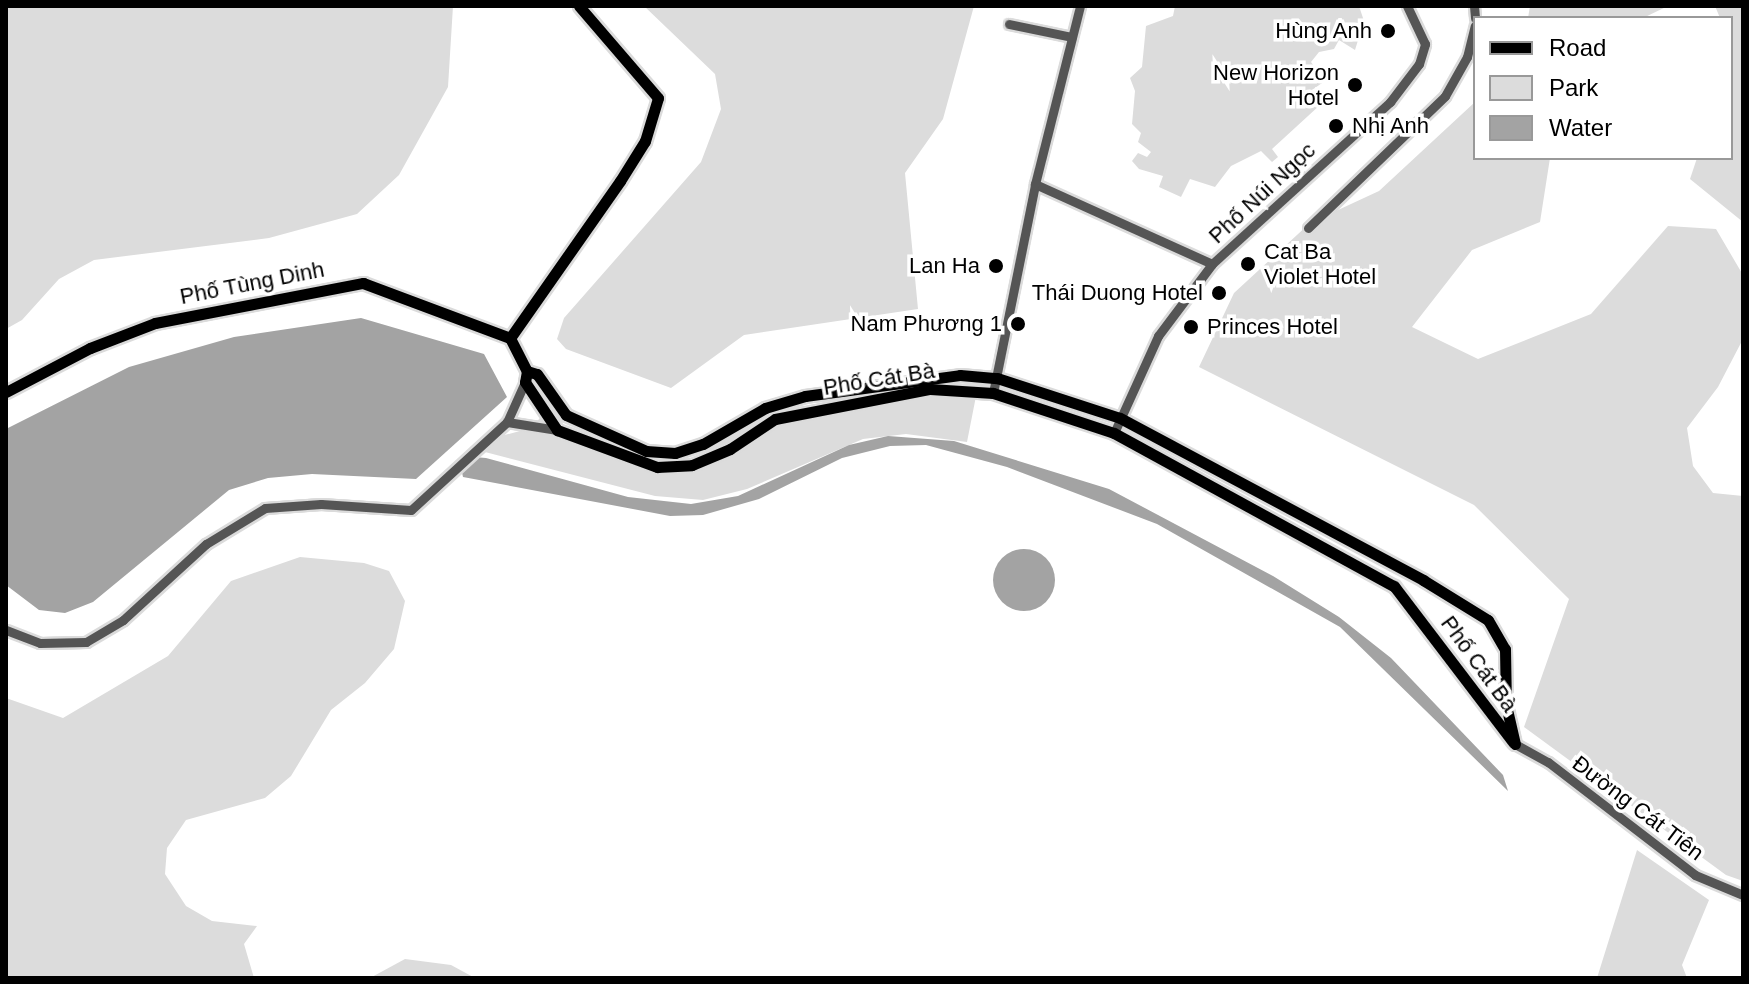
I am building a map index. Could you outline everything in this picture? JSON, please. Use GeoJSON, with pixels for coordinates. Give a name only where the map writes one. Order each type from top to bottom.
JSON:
{"type":"FeatureCollection","features":[{"type":"Feature","properties":{"kind":"main road"},"geometry":{"type":"LineString","coordinates":[[566,415],[557,430],[526,376],[510,338],[620,181],[658,108],[655,88],[579,6]]}},
{"type":"Feature","properties":{"kind":"main road","name":"Phố Tùng Dinh"},"geometry":{"type":"LineString","coordinates":[[6,392],[90,348],[155,323],[363,283],[510,338]]}},
{"type":"Feature","properties":{"kind":"main road"},"geometry":{"type":"LineString","coordinates":[[526,376],[537,374],[566,415],[646,451],[675,453],[675,467]]}},
{"type":"Feature","properties":{"kind":"main road","name":"Phố Cát Bà"},"geometry":{"type":"LineString","coordinates":[[675,453],[703,444],[765,408],[821,393],[928,376],[997,378],[1120,418],[1488,620],[1505,649],[1506,705],[1515,744]]}},
{"type":"Feature","properties":{"kind":"main road","name":"Phố Cát Bà"},"geometry":{"type":"LineString","coordinates":[[557,430],[657,467],[675,467],[730,449],[775,419],[930,389],[993,393],[1114,433],[1394,586],[1515,744]]}},
{"type":"Feature","properties":{"kind":"main road"},"geometry":{"type":"LineString","coordinates":[[821,393],[823,408]]}},
{"type":"Feature","properties":{"kind":"main road"},"geometry":{"type":"LineString","coordinates":[[1271,518],[1279,504]]}},
{"type":"Feature","properties":{"kind":"street"},"geometry":{"type":"LineString","coordinates":[[993,393],[1035,184],[1080,6]]}},
{"type":"Feature","properties":{"kind":"street","name":"Phố Núi Ngọc"},"geometry":{"type":"LineString","coordinates":[[1114,433],[1158,336],[1212,264],[1395,96],[1419,64],[1425,44],[1407,6]]}},
{"type":"Feature","properties":{"kind":"street"},"geometry":{"type":"LineString","coordinates":[[1009,24],[1072,37]]}},
{"type":"Feature","properties":{"kind":"street"},"geometry":{"type":"LineString","coordinates":[[1308,228],[1445,96],[1467,57],[1473,34]]}},
{"type":"Feature","properties":{"kind":"street"},"geometry":{"type":"LineString","coordinates":[[1035,184],[1212,264]]}},
{"type":"Feature","properties":{"kind":"street"},"geometry":{"type":"LineString","coordinates":[[6,630],[40,643],[86,642],[123,620],[206,544],[241,519],[265,508],[321,504],[411,510],[453,468],[507,422],[526,376]]}},
{"type":"Feature","properties":{"kind":"street"},"geometry":{"type":"LineString","coordinates":[[507,422],[557,430]]}},
{"type":"Feature","properties":{"kind":"street","name":"Đường Cát Tiên"},"geometry":{"type":"LineString","coordinates":[[1515,744],[1548,762],[1695,875],[1743,895]]}},
{"type":"Feature","properties":{"kind":"green space"},"geometry":{"type":"Polygon","coordinates":[[[6,6],[453,6],[448,87],[399,175],[357,214],[269,238],[94,260],[59,279],[22,320],[6,329],[6,6]]]}},
{"type":"Feature","properties":{"kind":"green space"},"geometry":{"type":"Polygon","coordinates":[[[644,6],[974,6],[943,119],[905,173],[918,309],[744,335],[671,388],[566,349],[557,339],[564,318],[701,162],[721,109],[715,74],[644,6]]]}},
{"type":"Feature","properties":{"kind":"green space"},"geometry":{"type":"Polygon","coordinates":[[[1175,6],[1359,6],[1364,21],[1355,50],[1339,40],[1334,49],[1319,52],[1311,62],[1325,81],[1309,92],[1320,105],[1272,149],[1278,157],[1272,162],[1261,151],[1231,166],[1215,187],[1190,179],[1181,197],[1159,187],[1163,176],[1139,169],[1132,161],[1138,153],[1147,157],[1151,152],[1138,142],[1141,133],[1132,124],[1135,91],[1130,78],[1142,67],[1146,26],[1173,16],[1175,6]]]}},
{"type":"Feature","properties":{"kind":"green space"},"geometry":{"type":"Polygon","coordinates":[[[1530,6],[1668,6],[1647,16],[1528,16],[1530,6]]]}},
{"type":"Feature","properties":{"kind":"green space"},"geometry":{"type":"Polygon","coordinates":[[[1715,6],[1743,6],[1743,222],[1690,179],[1696,160],[1733,160],[1733,16],[1719,16],[1715,6]]]}},
{"type":"Feature","properties":{"kind":"green space"},"geometry":{"type":"Polygon","coordinates":[[[1473,104],[1473,160],[1550,160],[1540,222],[1472,250],[1412,327],[1478,359],[1591,314],[1668,226],[1716,229],[1743,275],[1743,339],[1718,387],[1687,428],[1693,466],[1713,493],[1743,496],[1743,881],[1726,875],[1524,727],[1569,599],[1474,505],[1199,367],[1234,293],[1310,223],[1379,191],[1473,104]]]}},
{"type":"Feature","properties":{"kind":"green space"},"geometry":{"type":"Polygon","coordinates":[[[942,381],[978,386],[967,442],[906,434],[863,439],[747,489],[703,500],[655,496],[485,452],[501,436],[531,428],[540,418],[668,473],[775,412],[942,381]]]}},
{"type":"Feature","properties":{"kind":"green space"},"geometry":{"type":"Polygon","coordinates":[[[300,557],[364,563],[389,571],[405,601],[394,649],[365,683],[331,710],[291,776],[265,798],[186,820],[167,848],[165,874],[186,906],[212,921],[257,926],[244,944],[254,978],[6,978],[6,698],[63,718],[168,656],[231,581],[300,557]]]}},
{"type":"Feature","properties":{"kind":"green space"},"geometry":{"type":"Polygon","coordinates":[[[1637,850],[1709,900],[1682,965],[1687,978],[1597,978],[1637,850]]]}},
{"type":"Feature","properties":{"kind":"green space"},"geometry":{"type":"Polygon","coordinates":[[[405,959],[451,965],[475,978],[370,978],[405,959]]]}},
{"type":"Feature","properties":{"kind":"water"},"geometry":{"type":"Polygon","coordinates":[[[361,318],[484,354],[507,397],[416,479],[312,474],[268,478],[229,490],[93,602],[65,613],[39,610],[6,585],[6,429],[129,367],[234,337],[361,318]]]}},
{"type":"Feature","properties":{"kind":"water"},"geometry":{"type":"Polygon","coordinates":[[[888,436],[954,441],[1109,489],[1273,576],[1339,617],[1391,658],[1503,775],[1508,791],[1340,627],[1157,524],[1007,467],[926,445],[890,446],[842,458],[759,499],[703,515],[670,516],[463,477],[461,468],[474,457],[486,458],[628,497],[691,504],[738,496],[849,445],[888,436]]]}},
{"type":"Feature","properties":{"kind":"water"},"geometry":{"type":"Polygon","coordinates":[[[1018,549],[1030,549],[1046,558],[1053,568],[1053,592],[1046,602],[1030,611],[1018,611],[998,597],[993,586],[993,574],[1007,554],[1018,549]]]}},
{"type":"Feature","properties":{"kind":"place","name":"Hùng Anh"},"geometry":{"type":"Point","coordinates":[1388,31]}},
{"type":"Feature","properties":{"kind":"place","name":"New Horizon Hotel"},"geometry":{"type":"Point","coordinates":[1355,85]}},
{"type":"Feature","properties":{"kind":"place","name":"Nhị Anh"},"geometry":{"type":"Point","coordinates":[1336,126]}},
{"type":"Feature","properties":{"kind":"place","name":"Cat Ba Violet Hotel"},"geometry":{"type":"Point","coordinates":[1248,264]}},
{"type":"Feature","properties":{"kind":"place","name":"Lan Ha"},"geometry":{"type":"Point","coordinates":[996,266]}},
{"type":"Feature","properties":{"kind":"place","name":"Thái Duong Hotel"},"geometry":{"type":"Point","coordinates":[1219,293]}},
{"type":"Feature","properties":{"kind":"place","name":"Nam Phương 1"},"geometry":{"type":"Point","coordinates":[1018,324]}},
{"type":"Feature","properties":{"kind":"place","name":"Princes Hotel"},"geometry":{"type":"Point","coordinates":[1191,327]}}]}
